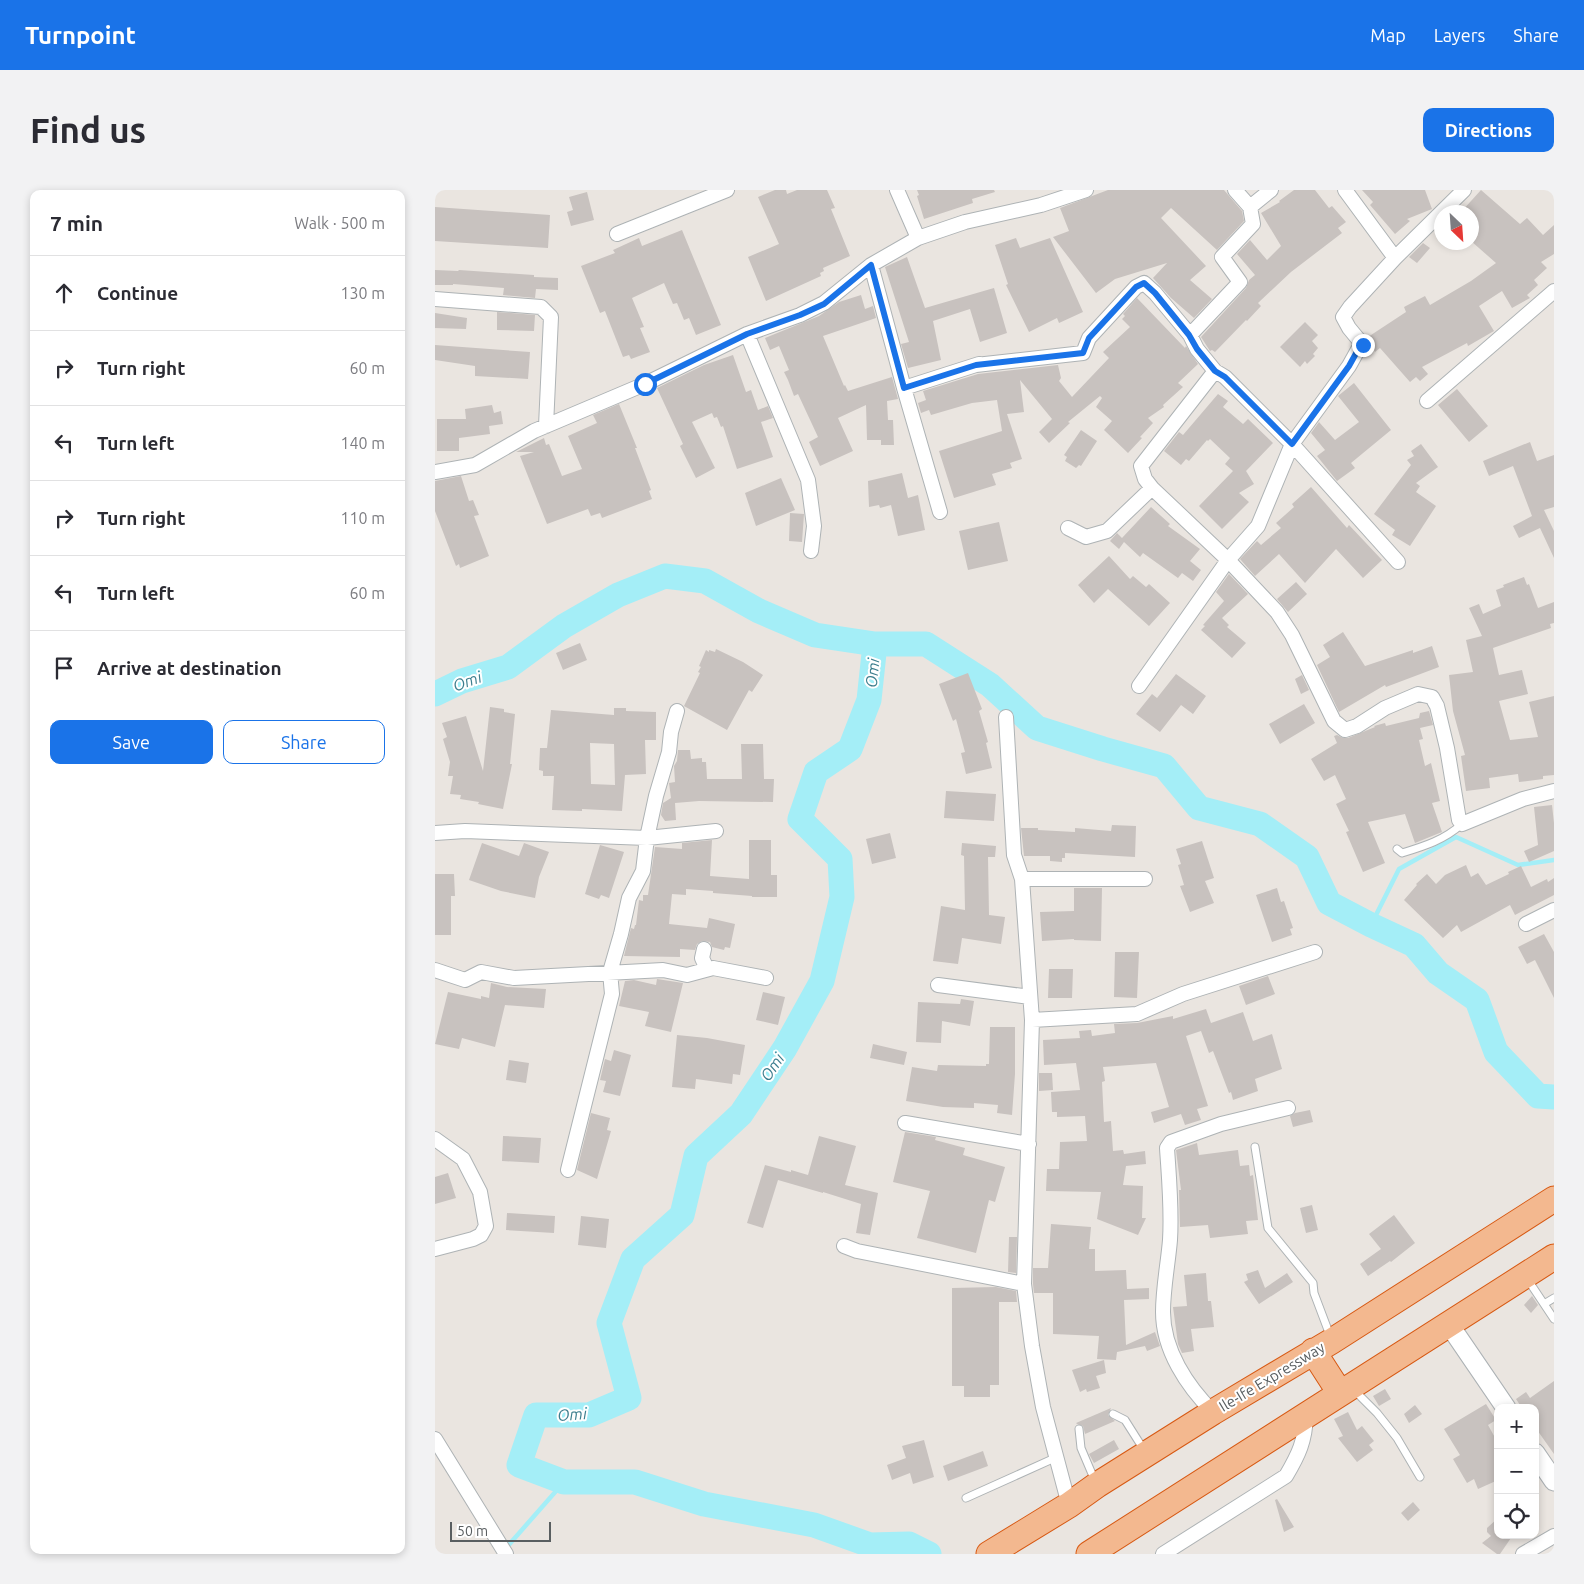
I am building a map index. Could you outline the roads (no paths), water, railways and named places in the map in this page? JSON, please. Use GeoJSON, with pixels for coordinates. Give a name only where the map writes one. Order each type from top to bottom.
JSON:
{"type":"FeatureCollection","features":[{"type":"Feature","properties":{"kind":"highway","name":"Ile-Ife Expressway"},"geometry":{"type":"LineString","coordinates":[[989,1554],[1554,1199]]}},
{"type":"Feature","properties":{"kind":"highway"},"geometry":{"type":"LineString","coordinates":[[1089,1554],[1448,1323],[1553,1259]]}},
{"type":"Feature","properties":{"kind":"highway"},"geometry":{"type":"LineString","coordinates":[[1322,1346],[1345,1390]]}},
{"type":"Feature","properties":{"kind":"street"},"geometry":{"type":"LineString","coordinates":[[617,234],[727,190]]}},
{"type":"Feature","properties":{"kind":"street"},"geometry":{"type":"LineString","coordinates":[[897,190],[918,238]]}},
{"type":"Feature","properties":{"kind":"street"},"geometry":{"type":"LineString","coordinates":[[435,472],[475,465],[534,431],[645,384],[747,334],[800,315],[824,304],[871,265],[918,238],[965,222],[1041,205],[1086,190]]}},
{"type":"Feature","properties":{"kind":"street"},"geometry":{"type":"LineString","coordinates":[[1189,335],[1239,282],[1222,257],[1253,224],[1250,206],[1235,190]]}},
{"type":"Feature","properties":{"kind":"street"},"geometry":{"type":"LineString","coordinates":[[1250,206],[1271,190]]}},
{"type":"Feature","properties":{"kind":"street"},"geometry":{"type":"LineString","coordinates":[[1345,190],[1395,258]]}},
{"type":"Feature","properties":{"kind":"street"},"geometry":{"type":"LineString","coordinates":[[1139,686],[1228,560],[1258,526],[1292,444],[1349,366],[1359,348],[1363,345],[1349,328],[1343,317],[1350,306],[1395,258],[1464,190]]}},
{"type":"Feature","properties":{"kind":"street"},"geometry":{"type":"LineString","coordinates":[[871,265],[940,512]]}},
{"type":"Feature","properties":{"kind":"street"},"geometry":{"type":"LineString","coordinates":[[904,388],[977,364],[1083,353],[1089,338],[1136,287],[1144,283],[1155,293],[1189,335],[1197,349],[1215,371],[1225,377],[1292,444],[1398,562]]}},
{"type":"Feature","properties":{"kind":"street"},"geometry":{"type":"LineString","coordinates":[[1427,401],[1554,291]]}},
{"type":"Feature","properties":{"kind":"street"},"geometry":{"type":"LineString","coordinates":[[435,299],[541,306],[551,318],[546,426]]}},
{"type":"Feature","properties":{"kind":"street"},"geometry":{"type":"LineString","coordinates":[[747,334],[808,480],[814,526],[811,551]]}},
{"type":"Feature","properties":{"kind":"street"},"geometry":{"type":"LineString","coordinates":[[1215,371],[1141,466],[1145,479],[1152,488],[1228,560],[1277,612],[1292,635],[1334,721],[1345,730],[1357,726],[1385,708],[1418,694],[1432,697],[1437,706],[1447,748],[1459,820],[1462,824],[1523,799],[1554,791]]}},
{"type":"Feature","properties":{"kind":"street"},"geometry":{"type":"LineString","coordinates":[[1068,528],[1085,537],[1107,531],[1152,488]]}},
{"type":"Feature","properties":{"kind":"street"},"geometry":{"type":"LineString","coordinates":[[568,1170],[612,994],[610,972],[629,898],[643,871],[647,838],[656,796],[669,752],[671,732],[677,711]]}},
{"type":"Feature","properties":{"kind":"street"},"geometry":{"type":"LineString","coordinates":[[1006,717],[1014,855],[1021,879],[1033,1020],[1024,1284],[1032,1346],[1043,1407],[1069,1505]]}},
{"type":"Feature","properties":{"kind":"street"},"geometry":{"type":"LineString","coordinates":[[435,833],[465,831],[647,838],[716,831]]}},
{"type":"Feature","properties":{"kind":"street"},"geometry":{"type":"LineString","coordinates":[[1021,879],[1145,879]]}},
{"type":"Feature","properties":{"kind":"street"},"geometry":{"type":"LineString","coordinates":[[1526,924],[1554,910]]}},
{"type":"Feature","properties":{"kind":"street"},"geometry":{"type":"LineString","coordinates":[[704,949],[702,958],[707,969]]}},
{"type":"Feature","properties":{"kind":"street"},"geometry":{"type":"LineString","coordinates":[[1033,1020],[1137,1014],[1183,994],[1315,952]]}},
{"type":"Feature","properties":{"kind":"street"},"geometry":{"type":"LineString","coordinates":[[435,970],[465,980],[481,972],[514,978],[663,970],[687,975],[713,968],[767,978]]}},
{"type":"Feature","properties":{"kind":"street"},"geometry":{"type":"LineString","coordinates":[[937,985],[1030,997]]}},
{"type":"Feature","properties":{"kind":"street"},"geometry":{"type":"LineString","coordinates":[[1213,1412],[1198,1398],[1185,1379],[1167,1339],[1163,1312],[1171,1213],[1167,1148],[1171,1142],[1221,1124],[1288,1108]]}},
{"type":"Feature","properties":{"kind":"street"},"geometry":{"type":"LineString","coordinates":[[905,1123],[1029,1144]]}},
{"type":"Feature","properties":{"kind":"street"},"geometry":{"type":"LineString","coordinates":[[435,1140],[463,1159],[480,1192],[486,1226],[481,1235],[473,1239],[435,1249]]}},
{"type":"Feature","properties":{"kind":"street"},"geometry":{"type":"LineString","coordinates":[[844,1246],[857,1251],[1024,1284]]}},
{"type":"Feature","properties":{"kind":"street"},"geometry":{"type":"LineString","coordinates":[[1448,1323],[1502,1404]]}},
{"type":"Feature","properties":{"kind":"street"},"geometry":{"type":"LineString","coordinates":[[1163,1554],[1286,1476],[1303,1444],[1306,1416]]}},
{"type":"Feature","properties":{"kind":"street"},"geometry":{"type":"LineString","coordinates":[[435,1439],[506,1554]]}},
{"type":"Feature","properties":{"kind":"street"},"geometry":{"type":"LineString","coordinates":[[1539,1459],[1554,1481]]}},
{"type":"Feature","properties":{"kind":"street"},"geometry":{"type":"LineString","coordinates":[[1523,1554],[1554,1536]]}},
{"type":"Feature","properties":{"kind":"lane"},"geometry":{"type":"LineString","coordinates":[[1397,849],[1402,853],[1436,842],[1462,824]]}},
{"type":"Feature","properties":{"kind":"lane"},"geometry":{"type":"LineString","coordinates":[[1255,1147],[1268,1228],[1313,1283],[1322,1346]]}},
{"type":"Feature","properties":{"kind":"lane"},"geometry":{"type":"LineString","coordinates":[[1525,1275],[1554,1319]]}},
{"type":"Feature","properties":{"kind":"lane"},"geometry":{"type":"LineString","coordinates":[[1544,1304],[1554,1298]]}},
{"type":"Feature","properties":{"kind":"lane"},"geometry":{"type":"LineString","coordinates":[[1345,1390],[1377,1413],[1397,1438],[1419,1476]]}},
{"type":"Feature","properties":{"kind":"lane"},"geometry":{"type":"LineString","coordinates":[[1113,1414],[1125,1420],[1147,1454]]}},
{"type":"Feature","properties":{"kind":"lane"},"geometry":{"type":"LineString","coordinates":[[1079,1429],[1081,1448],[1097,1485]]}},
{"type":"Feature","properties":{"kind":"lane"},"geometry":{"type":"LineString","coordinates":[[965,1498],[1057,1457]]}},
{"type":"Feature","properties":{"kind":"waterway"},"geometry":{"type":"LineString","coordinates":[[435,694],[462,681],[508,667],[564,626],[618,595],[665,576],[705,581],[759,611],[815,635],[875,644],[926,644],[990,685],[1037,728],[1164,766],[1199,808],[1260,824],[1307,857],[1329,903],[1414,945],[1438,973],[1477,1000],[1496,1052],[1538,1096],[1554,1097]]}},
{"type":"Feature","properties":{"kind":"waterway","name":"Omi"},"geometry":{"type":"LineString","coordinates":[[875,644],[869,700],[850,749],[816,772],[800,819],[840,859],[842,897],[822,981],[785,1048],[741,1114],[696,1156],[682,1215],[633,1259],[609,1323],[629,1398],[589,1415],[536,1415],[519,1465],[564,1482],[635,1482],[704,1504],[814,1525],[870,1545],[909,1544],[929,1554]]}},
{"type":"Feature","properties":{"kind":"waterway"},"geometry":{"type":"LineString","coordinates":[[1371,925],[1399,869],[1456,837],[1518,865],[1554,860]]}},
{"type":"Feature","properties":{"kind":"waterway"},"geometry":{"type":"LineString","coordinates":[[506,1548],[564,1482]]}}]}
